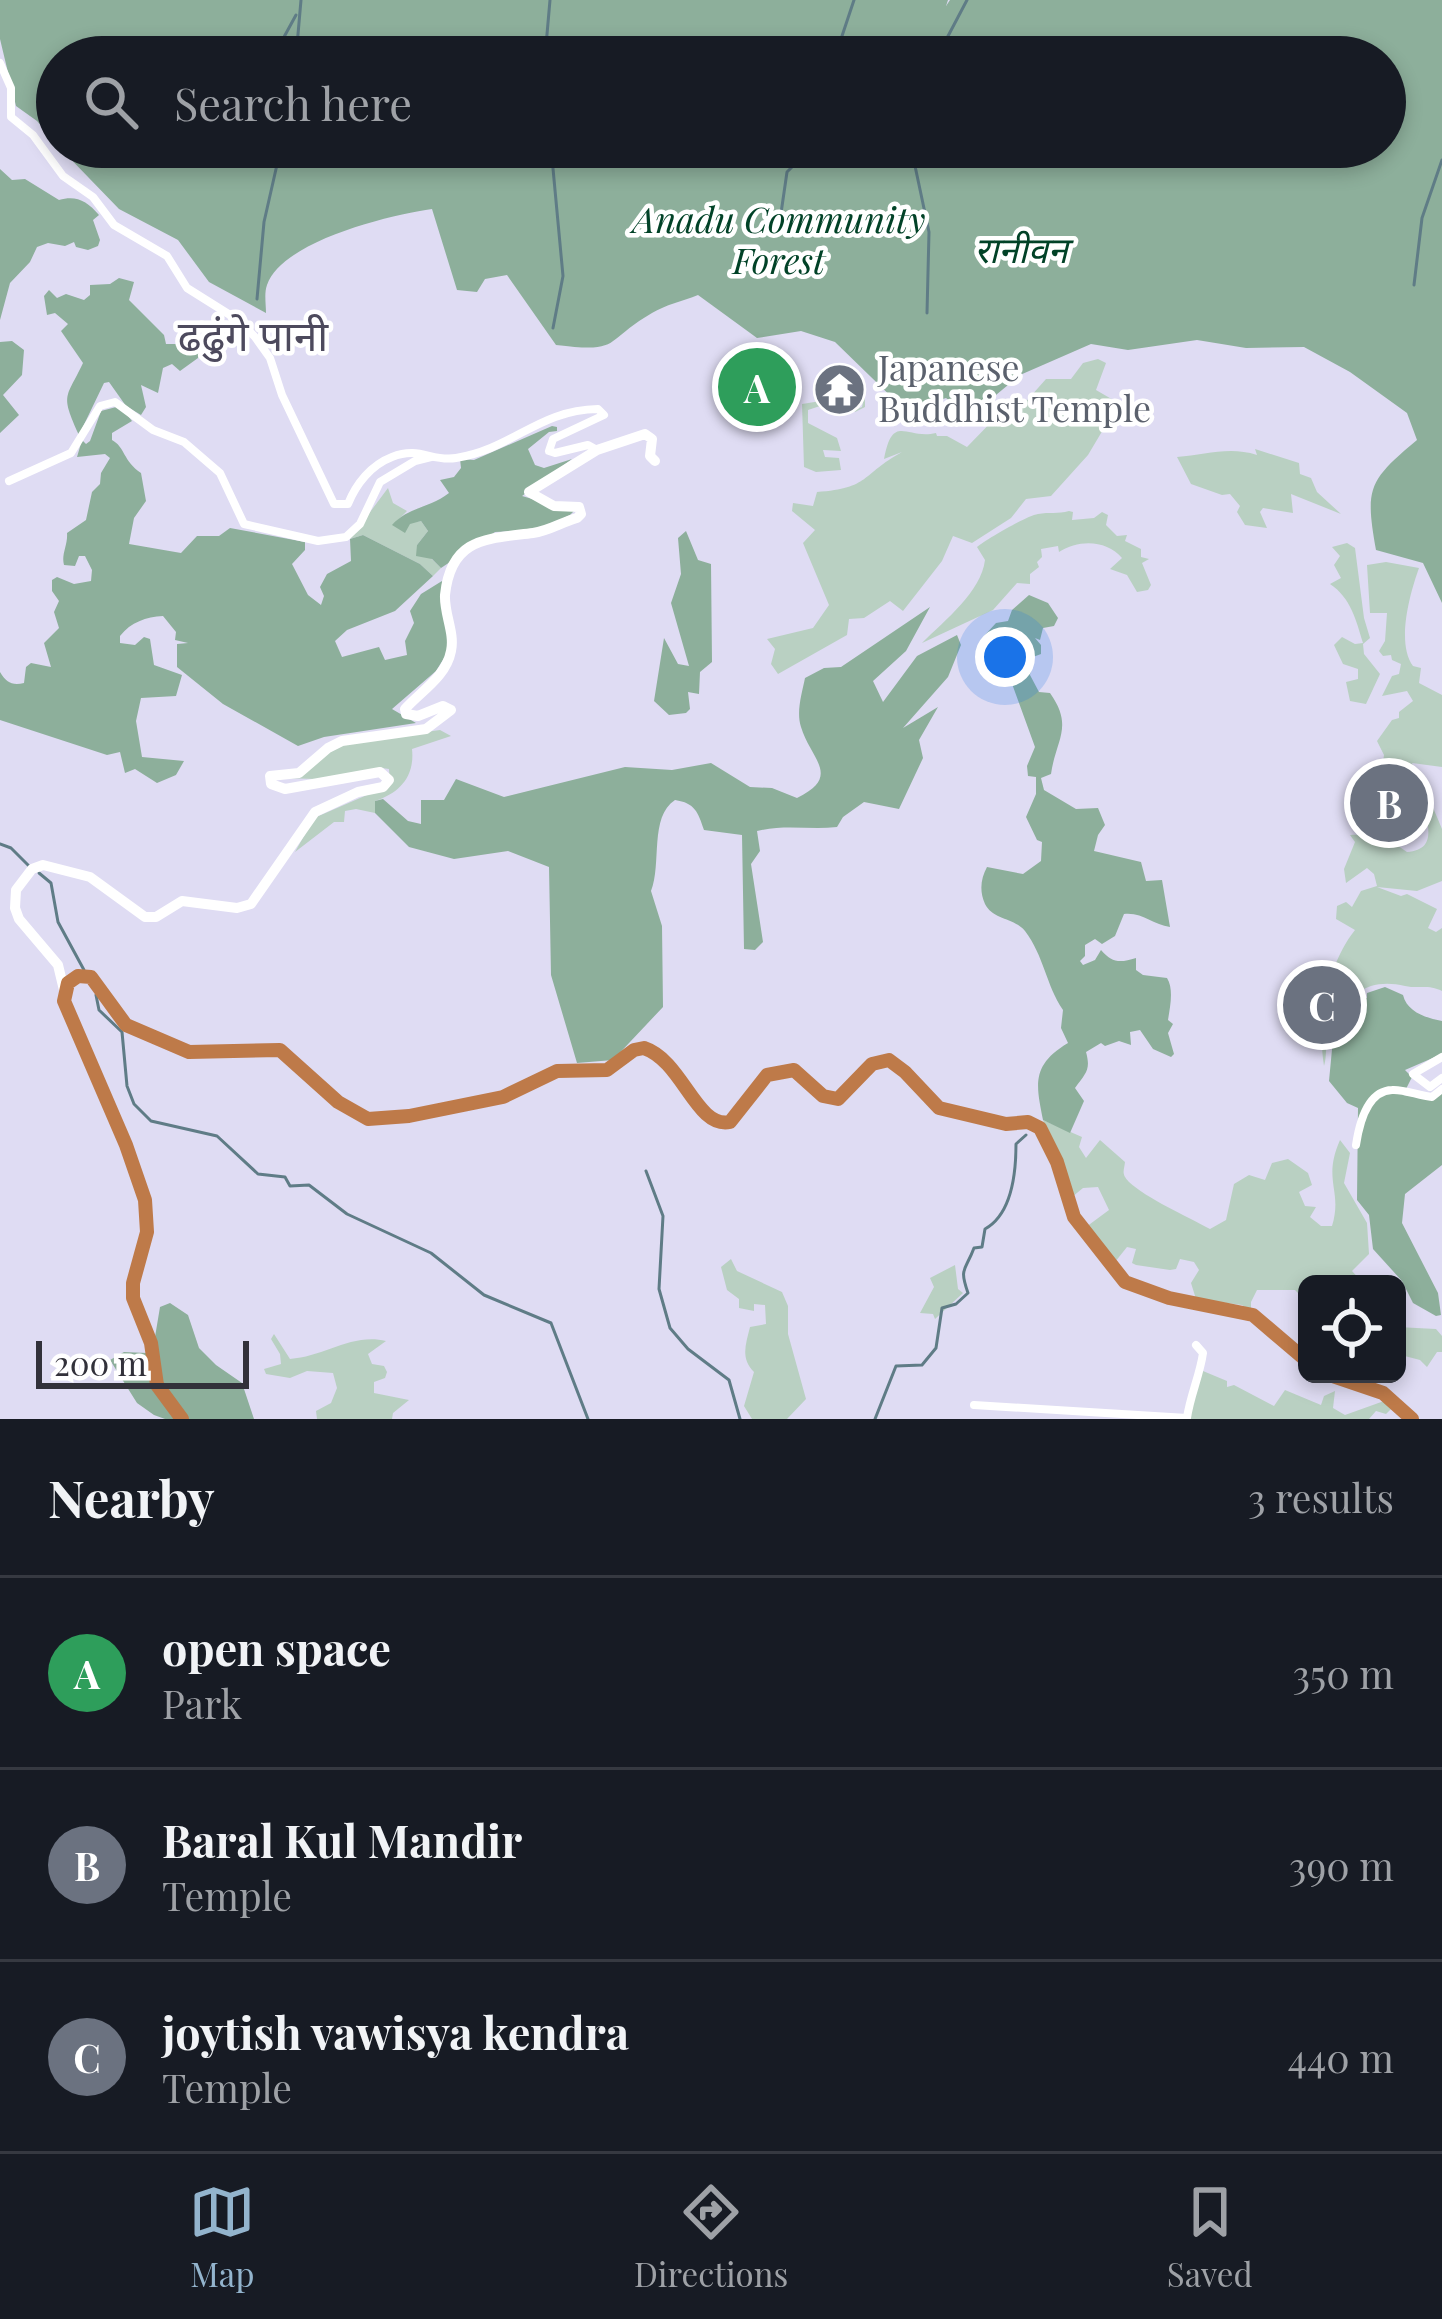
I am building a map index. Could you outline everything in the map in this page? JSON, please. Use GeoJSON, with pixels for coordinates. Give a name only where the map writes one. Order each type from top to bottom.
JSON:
{"type":"FeatureCollection","features":[{"type":"Feature","properties":{"kind":"highway"},"geometry":{"type":"LineString","coordinates":[[182,1419],[157,1384],[151,1343],[133,1298],[147,1232],[145,1200],[69,1015],[64,990],[78,976],[91,977],[127,1025],[180,1050],[280,1049],[338,1102],[368,1119],[410,1116],[503,1097],[557,1071],[607,1070],[644,1048],[674,1066],[698,1106],[710,1119],[724,1124],[767,1075],[794,1070],[814,1090],[838,1099],[872,1064],[889,1060],[939,1108],[1040,1128],[1057,1162],[1074,1216],[1125,1282],[1155,1294],[1253,1315],[1298,1353]]}},
{"type":"Feature","properties":{"kind":"highway"},"geometry":{"type":"LineString","coordinates":[[1354,1383],[1383,1393],[1412,1419]]}},
{"type":"Feature","properties":{"kind":"main road"},"geometry":{"type":"LineString","coordinates":[[64,990],[58,965],[19,919],[14,901],[25,877],[43,865],[90,877],[151,918],[182,901],[236,908],[250,904],[315,812],[362,790],[383,787],[389,780],[380,772],[285,789],[272,784],[270,776],[299,773],[333,745],[426,729],[449,713],[451,708],[446,706],[412,716],[405,709],[440,673],[451,653],[446,593],[458,557],[488,538],[546,530],[578,518],[579,507],[554,506],[529,491],[596,450],[645,434],[652,439],[650,456],[655,461]]}},
{"type":"Feature","properties":{"kind":"street"},"geometry":{"type":"LineString","coordinates":[[0,64],[11,88],[11,117],[36,140]]}},
{"type":"Feature","properties":{"kind":"street"},"geometry":{"type":"LineString","coordinates":[[58,168],[93,197],[114,225],[167,256],[187,288],[238,320],[255,337],[270,358],[282,395],[334,504],[348,504],[365,474],[387,458],[410,451],[455,458],[512,441],[540,420],[598,409],[604,411],[600,418],[548,445],[555,453],[578,446],[596,450]]}},
{"type":"Feature","properties":{"kind":"street"},"geometry":{"type":"LineString","coordinates":[[9,481],[71,452],[100,406],[115,402],[153,430],[184,442],[220,473],[244,524],[328,542],[353,532],[386,477],[433,456]]}},
{"type":"Feature","properties":{"kind":"street"},"geometry":{"type":"LineString","coordinates":[[1442,1057],[1413,1073],[1430,1087],[1442,1078]]}},
{"type":"Feature","properties":{"kind":"street"},"geometry":{"type":"LineString","coordinates":[[1356,1145],[1367,1106],[1378,1094],[1390,1090],[1432,1097],[1442,1089]]}},
{"type":"Feature","properties":{"kind":"street"},"geometry":{"type":"LineString","coordinates":[[974,1405],[1040,1414],[1186,1418],[1204,1353],[1196,1345]]}},
{"type":"Feature","properties":{"kind":"green space"},"geometry":{"type":"Polygon","coordinates":[[[0,0],[948,0],[946,6],[950,0],[1442,0],[1442,603],[1423,563],[1376,550],[1371,499],[1380,476],[1417,440],[1407,413],[1350,372],[1304,347],[1246,348],[1197,340],[1128,350],[1091,344],[1020,375],[979,409],[963,411],[946,398],[906,411],[835,342],[801,331],[757,338],[698,295],[657,310],[603,346],[556,345],[507,275],[485,279],[477,292],[457,290],[432,209],[365,224],[293,255],[267,285],[266,313],[209,282],[178,240],[119,209],[79,168],[1406,168],[1406,36],[36,36],[36,120],[16,106],[0,39],[0,0]]]}},
{"type":"Feature","properties":{"kind":"green space"},"geometry":{"type":"Polygon","coordinates":[[[0,169],[12,180],[25,179],[59,200],[86,203],[99,215],[93,220],[100,240],[88,250],[74,242],[37,247],[10,283],[0,320],[0,169]]]}},
{"type":"Feature","properties":{"kind":"green space"},"geometry":{"type":"Polygon","coordinates":[[[119,278],[134,282],[129,300],[164,335],[166,344],[199,352],[198,358],[180,371],[172,364],[163,368],[158,393],[141,385],[146,407],[141,415],[126,406],[109,382],[104,383],[79,435],[67,397],[83,363],[61,331],[68,324],[55,313],[47,315],[44,296],[49,290],[57,298],[66,294],[84,300],[90,295],[90,285],[110,284],[119,278]]]}},
{"type":"Feature","properties":{"kind":"green space"},"geometry":{"type":"Polygon","coordinates":[[[12,341],[24,350],[22,375],[3,395],[19,415],[0,433],[0,342],[12,341]]]}},
{"type":"Feature","properties":{"kind":"green space"},"geometry":{"type":"Polygon","coordinates":[[[1098,359],[1106,363],[1096,390],[1127,408],[1110,418],[1088,455],[1051,496],[1026,499],[1011,518],[972,543],[953,536],[942,561],[903,611],[890,601],[864,618],[849,619],[847,635],[778,674],[771,664],[775,649],[767,639],[813,628],[829,605],[803,543],[815,530],[792,511],[793,503],[813,506],[817,492],[864,479],[902,452],[884,459],[896,432],[936,433],[967,447],[1001,412],[1013,416],[1046,379],[1071,379],[1083,363],[1098,359]]]}},
{"type":"Feature","properties":{"kind":"green space"},"geometry":{"type":"Polygon","coordinates":[[[865,392],[865,407],[855,412],[826,404],[808,410],[808,423],[837,438],[841,451],[823,450],[825,457],[839,458],[841,470],[816,472],[804,467],[802,404],[827,400],[855,410],[862,407],[865,392]]]}},
{"type":"Feature","properties":{"kind":"green space"},"geometry":{"type":"Polygon","coordinates":[[[120,406],[132,421],[112,433],[112,440],[141,473],[146,501],[134,518],[129,544],[181,553],[197,536],[219,536],[230,528],[305,542],[305,550],[292,564],[308,595],[321,605],[320,587],[327,574],[351,561],[350,539],[363,535],[420,564],[433,576],[395,611],[347,630],[335,641],[342,657],[379,647],[385,660],[407,655],[405,641],[414,623],[410,611],[421,594],[442,581],[449,650],[436,671],[392,709],[416,723],[324,737],[298,746],[223,704],[177,667],[177,644],[188,643],[175,640],[176,632],[163,616],[134,624],[120,636],[120,643],[135,645],[144,637],[150,639],[154,665],[182,675],[176,696],[141,698],[136,721],[142,757],[184,761],[176,775],[157,783],[135,769],[125,773],[120,752],[107,755],[0,720],[0,672],[20,684],[31,663],[51,667],[44,643],[59,628],[54,612],[59,601],[52,580],[91,581],[85,556],[79,556],[75,566],[64,565],[63,557],[67,533],[86,520],[92,492],[110,458],[105,454],[77,457],[82,440],[90,441],[101,411],[120,406]]]}},
{"type":"Feature","properties":{"kind":"green space"},"geometry":{"type":"Polygon","coordinates":[[[552,426],[557,431],[528,449],[535,465],[544,468],[572,459],[522,496],[574,511],[570,515],[539,530],[495,532],[441,568],[432,559],[416,556],[417,545],[428,531],[421,521],[410,524],[405,533],[392,525],[449,493],[440,480],[454,477],[461,468],[460,459],[474,460],[552,426]]]}},
{"type":"Feature","properties":{"kind":"green space"},"geometry":{"type":"Polygon","coordinates":[[[1255,449],[1299,463],[1300,474],[1311,478],[1317,492],[1341,514],[1291,494],[1293,513],[1263,508],[1260,512],[1267,528],[1245,525],[1237,512],[1240,506],[1230,494],[1191,484],[1177,457],[1227,451],[1257,455],[1255,449]]]}},
{"type":"Feature","properties":{"kind":"green space"},"geometry":{"type":"Polygon","coordinates":[[[388,488],[393,503],[407,511],[393,525],[421,521],[428,531],[417,545],[441,568],[433,576],[420,564],[363,535],[350,539],[388,488]]]}},
{"type":"Feature","properties":{"kind":"green space"},"geometry":{"type":"Polygon","coordinates":[[[1069,511],[1072,520],[1094,518],[1102,512],[1108,515],[1106,525],[1117,536],[1127,535],[1125,541],[1149,559],[1142,563],[1151,585],[1148,590],[1137,592],[1127,575],[1110,569],[1122,558],[1109,548],[1084,543],[1059,552],[1058,546],[1041,549],[1030,584],[1017,583],[993,610],[922,643],[977,583],[985,560],[977,547],[1032,516],[1069,511]]]}},
{"type":"Feature","properties":{"kind":"green space"},"geometry":{"type":"Polygon","coordinates":[[[686,531],[698,560],[711,564],[712,662],[700,672],[699,694],[688,692],[690,709],[669,715],[654,701],[664,638],[678,664],[689,666],[671,603],[681,574],[678,538],[686,531]]]}},
{"type":"Feature","properties":{"kind":"green space"},"geometry":{"type":"Polygon","coordinates":[[[1347,543],[1355,548],[1370,638],[1363,644],[1364,654],[1380,674],[1366,704],[1350,701],[1346,682],[1358,679],[1358,669],[1343,664],[1334,645],[1342,637],[1363,643],[1348,603],[1330,584],[1341,578],[1334,565],[1340,556],[1332,547],[1347,543]]]}},
{"type":"Feature","properties":{"kind":"green space"},"geometry":{"type":"Polygon","coordinates":[[[1386,562],[1419,568],[1405,631],[1408,656],[1413,666],[1421,668],[1419,683],[1442,695],[1442,767],[1412,763],[1414,770],[1408,775],[1421,774],[1411,790],[1419,829],[1381,775],[1384,755],[1377,741],[1413,701],[1407,691],[1382,696],[1401,664],[1379,651],[1385,641],[1387,613],[1370,613],[1367,565],[1386,562]]]}},
{"type":"Feature","properties":{"kind":"green space"},"geometry":{"type":"Polygon","coordinates":[[[1029,595],[1048,603],[1058,618],[1054,626],[1043,628],[1040,640],[1035,638],[1041,654],[1033,657],[1030,675],[1039,692],[1050,693],[1061,715],[1051,774],[1041,778],[1044,790],[1076,809],[1098,808],[1105,825],[1094,851],[1141,862],[1146,881],[1162,880],[1170,927],[1124,914],[1115,936],[1102,944],[1095,939],[1085,945],[1083,965],[1095,960],[1101,950],[1117,961],[1136,958],[1136,970],[1143,975],[1167,978],[1171,993],[1168,1020],[1173,1024],[1168,1033],[1174,1054],[1171,1057],[1153,1049],[1140,1030],[1130,1032],[1131,1045],[1101,1043],[1086,1052],[1086,1071],[1075,1088],[1084,1101],[1070,1133],[1043,1120],[1038,1086],[1048,1059],[1068,1043],[1061,1028],[1063,1010],[1025,931],[989,909],[981,889],[987,867],[1023,874],[1041,861],[1042,842],[1026,817],[1036,794],[1036,777],[1028,776],[1027,766],[1035,747],[1003,659],[1004,649],[998,643],[987,650],[984,636],[996,623],[1008,621],[1012,610],[1029,595]]]}},
{"type":"Feature","properties":{"kind":"green space"},"geometry":{"type":"Polygon","coordinates":[[[930,607],[906,651],[873,681],[883,702],[917,656],[957,635],[961,645],[948,677],[903,728],[938,707],[919,740],[923,758],[899,809],[864,802],[837,827],[757,831],[760,851],[751,864],[763,942],[755,950],[744,949],[742,835],[704,830],[695,809],[682,801],[675,800],[667,808],[659,829],[651,891],[662,926],[663,1007],[613,1060],[577,1063],[551,975],[549,867],[508,851],[454,859],[409,847],[375,813],[375,801],[383,799],[408,821],[421,824],[421,800],[444,800],[456,779],[504,797],[625,767],[672,770],[711,763],[750,787],[772,788],[797,798],[811,790],[821,775],[800,721],[805,678],[824,668],[841,667],[930,607]]]}},
{"type":"Feature","properties":{"kind":"green space"},"geometry":{"type":"Polygon","coordinates":[[[440,730],[451,736],[412,749],[408,775],[392,793],[375,801],[375,813],[345,811],[344,822],[334,822],[295,852],[314,818],[390,785],[389,769],[316,779],[280,778],[348,743],[440,730]]]}},
{"type":"Feature","properties":{"kind":"green space"},"geometry":{"type":"Polygon","coordinates":[[[1425,796],[1442,829],[1442,881],[1417,891],[1377,887],[1407,894],[1437,909],[1428,928],[1436,932],[1442,928],[1442,991],[1378,984],[1356,994],[1333,1024],[1324,1066],[1326,995],[1337,960],[1355,930],[1336,919],[1337,906],[1346,902],[1352,907],[1361,891],[1377,886],[1367,868],[1346,883],[1344,869],[1355,842],[1350,835],[1380,838],[1407,852],[1418,850],[1428,839],[1425,796]]]}},
{"type":"Feature","properties":{"kind":"green space"},"geometry":{"type":"Polygon","coordinates":[[[1385,987],[1403,995],[1418,1013],[1442,1021],[1442,1054],[1405,1070],[1412,1077],[1403,1095],[1442,1092],[1442,1165],[1405,1194],[1402,1223],[1438,1293],[1441,1315],[1413,1303],[1406,1275],[1397,1275],[1373,1249],[1369,1215],[1357,1200],[1358,1108],[1347,1103],[1329,1081],[1333,1039],[1350,1008],[1358,998],[1367,998],[1367,993],[1385,987]]]}},
{"type":"Feature","properties":{"kind":"green space"},"geometry":{"type":"Polygon","coordinates":[[[1043,1120],[1082,1137],[1079,1147],[1086,1158],[1100,1140],[1125,1162],[1125,1177],[1136,1188],[1210,1229],[1226,1220],[1234,1184],[1249,1175],[1265,1180],[1272,1163],[1288,1159],[1308,1173],[1312,1185],[1299,1192],[1305,1206],[1316,1207],[1310,1217],[1321,1226],[1332,1226],[1332,1176],[1340,1140],[1350,1153],[1344,1183],[1367,1223],[1369,1254],[1352,1271],[1356,1275],[1298,1275],[1298,1293],[1257,1290],[1251,1311],[1242,1305],[1196,1299],[1191,1283],[1199,1270],[1194,1262],[1180,1259],[1176,1269],[1170,1270],[1136,1265],[1132,1263],[1136,1249],[1127,1247],[1115,1262],[1086,1227],[1109,1210],[1098,1187],[1083,1188],[1072,1197],[1043,1120]]]}},
{"type":"Feature","properties":{"kind":"green space"},"geometry":{"type":"Polygon","coordinates":[[[731,1259],[737,1271],[782,1292],[788,1306],[788,1334],[806,1399],[787,1419],[752,1419],[744,1406],[754,1372],[746,1356],[747,1339],[750,1327],[766,1324],[765,1305],[754,1304],[754,1311],[739,1308],[739,1299],[727,1290],[721,1267],[731,1259]]]}},
{"type":"Feature","properties":{"kind":"green space"},"geometry":{"type":"Polygon","coordinates":[[[955,1265],[958,1289],[963,1293],[935,1319],[933,1314],[920,1313],[934,1287],[930,1278],[955,1265]]]}},
{"type":"Feature","properties":{"kind":"green space"},"geometry":{"type":"Polygon","coordinates":[[[170,1303],[188,1315],[199,1348],[242,1383],[254,1419],[165,1419],[137,1403],[110,1360],[124,1352],[147,1353],[154,1343],[160,1307],[170,1303]]]}},
{"type":"Feature","properties":{"kind":"green space"},"geometry":{"type":"Polygon","coordinates":[[[1406,1327],[1436,1329],[1442,1336],[1442,1352],[1427,1367],[1406,1356],[1406,1327]]]}},
{"type":"Feature","properties":{"kind":"green space"},"geometry":{"type":"Polygon","coordinates":[[[274,1334],[290,1359],[361,1340],[386,1341],[368,1354],[372,1364],[384,1366],[387,1372],[374,1382],[374,1393],[409,1400],[392,1419],[317,1419],[316,1411],[331,1403],[337,1388],[333,1373],[307,1371],[290,1378],[266,1374],[264,1369],[281,1364],[271,1339],[274,1334]]]}},
{"type":"Feature","properties":{"kind":"green space"},"geometry":{"type":"Polygon","coordinates":[[[1203,1371],[1227,1381],[1227,1387],[1234,1385],[1274,1406],[1285,1390],[1321,1405],[1324,1396],[1335,1391],[1333,1408],[1345,1415],[1384,1401],[1392,1408],[1386,1414],[1376,1411],[1369,1419],[1188,1419],[1203,1371]]]}},
{"type":"Feature","properties":{"kind":"waterway"},"geometry":{"type":"LineString","coordinates":[[298,36],[301,0]]}},
{"type":"Feature","properties":{"kind":"waterway"},"geometry":{"type":"LineString","coordinates":[[547,36],[550,0]]}},
{"type":"Feature","properties":{"kind":"waterway"},"geometry":{"type":"LineString","coordinates":[[842,36],[854,0]]}},
{"type":"Feature","properties":{"kind":"waterway"},"geometry":{"type":"LineString","coordinates":[[948,36],[967,0]]}},
{"type":"Feature","properties":{"kind":"waterway"},"geometry":{"type":"LineString","coordinates":[[285,36],[296,15]]}},
{"type":"Feature","properties":{"kind":"waterway"},"geometry":{"type":"LineString","coordinates":[[1414,285],[1422,218],[1442,160]]}},
{"type":"Feature","properties":{"kind":"waterway"},"geometry":{"type":"LineString","coordinates":[[257,299],[264,222],[276,168]]}},
{"type":"Feature","properties":{"kind":"waterway"},"geometry":{"type":"LineString","coordinates":[[553,168],[563,276],[553,328]]}},
{"type":"Feature","properties":{"kind":"waterway"},"geometry":{"type":"LineString","coordinates":[[779,227],[791,168]]}},
{"type":"Feature","properties":{"kind":"waterway"},"geometry":{"type":"LineString","coordinates":[[915,168],[929,232],[927,313]]}},
{"type":"Feature","properties":{"kind":"waterway"},"geometry":{"type":"LineString","coordinates":[[0,844],[31,868]]}},
{"type":"Feature","properties":{"kind":"waterway"},"geometry":{"type":"LineString","coordinates":[[39,873],[51,883],[58,922],[84,970]]}},
{"type":"Feature","properties":{"kind":"waterway"},"geometry":{"type":"LineString","coordinates":[[96,995],[99,1010],[122,1032],[127,1086],[134,1104],[151,1121],[217,1136],[258,1174],[285,1177],[290,1186],[309,1185],[347,1214],[431,1253],[484,1295],[551,1323],[588,1419]]}},
{"type":"Feature","properties":{"kind":"waterway"},"geometry":{"type":"LineString","coordinates":[[875,1419],[896,1366],[922,1365],[936,1348],[942,1308],[968,1293],[964,1270],[974,1248],[982,1247],[985,1229],[1007,1203],[1016,1144],[1026,1135]]}},
{"type":"Feature","properties":{"kind":"waterway"},"geometry":{"type":"LineString","coordinates":[[646,1171],[663,1216],[659,1289],[670,1328],[688,1349],[729,1380],[740,1419]]}},
{"type":"Feature","properties":{"kind":"place","name":"open space"},"geometry":{"type":"Point","coordinates":[757,387]}},
{"type":"Feature","properties":{"kind":"place","name":"Japanese Buddhist Temple"},"geometry":{"type":"Point","coordinates":[839,389]}},
{"type":"Feature","properties":{"kind":"place","name":"Baral Kul Mandir"},"geometry":{"type":"Point","coordinates":[1389,803]}},
{"type":"Feature","properties":{"kind":"place","name":"joytish vawisya kendra"},"geometry":{"type":"Point","coordinates":[1322,1005]}},
{"type":"Feature","properties":{"kind":"district","name":"ढढुंगे पानी"},"geometry":{"type":"Point","coordinates":[253,336]}},
{"type":"Feature","properties":{"kind":"park label","name":"Anadu Community Forest"},"geometry":{"type":"Point","coordinates":[779,240]}},
{"type":"Feature","properties":{"kind":"park label","name":"रानीवन"},"geometry":{"type":"Point","coordinates":[1021,250]}}]}
